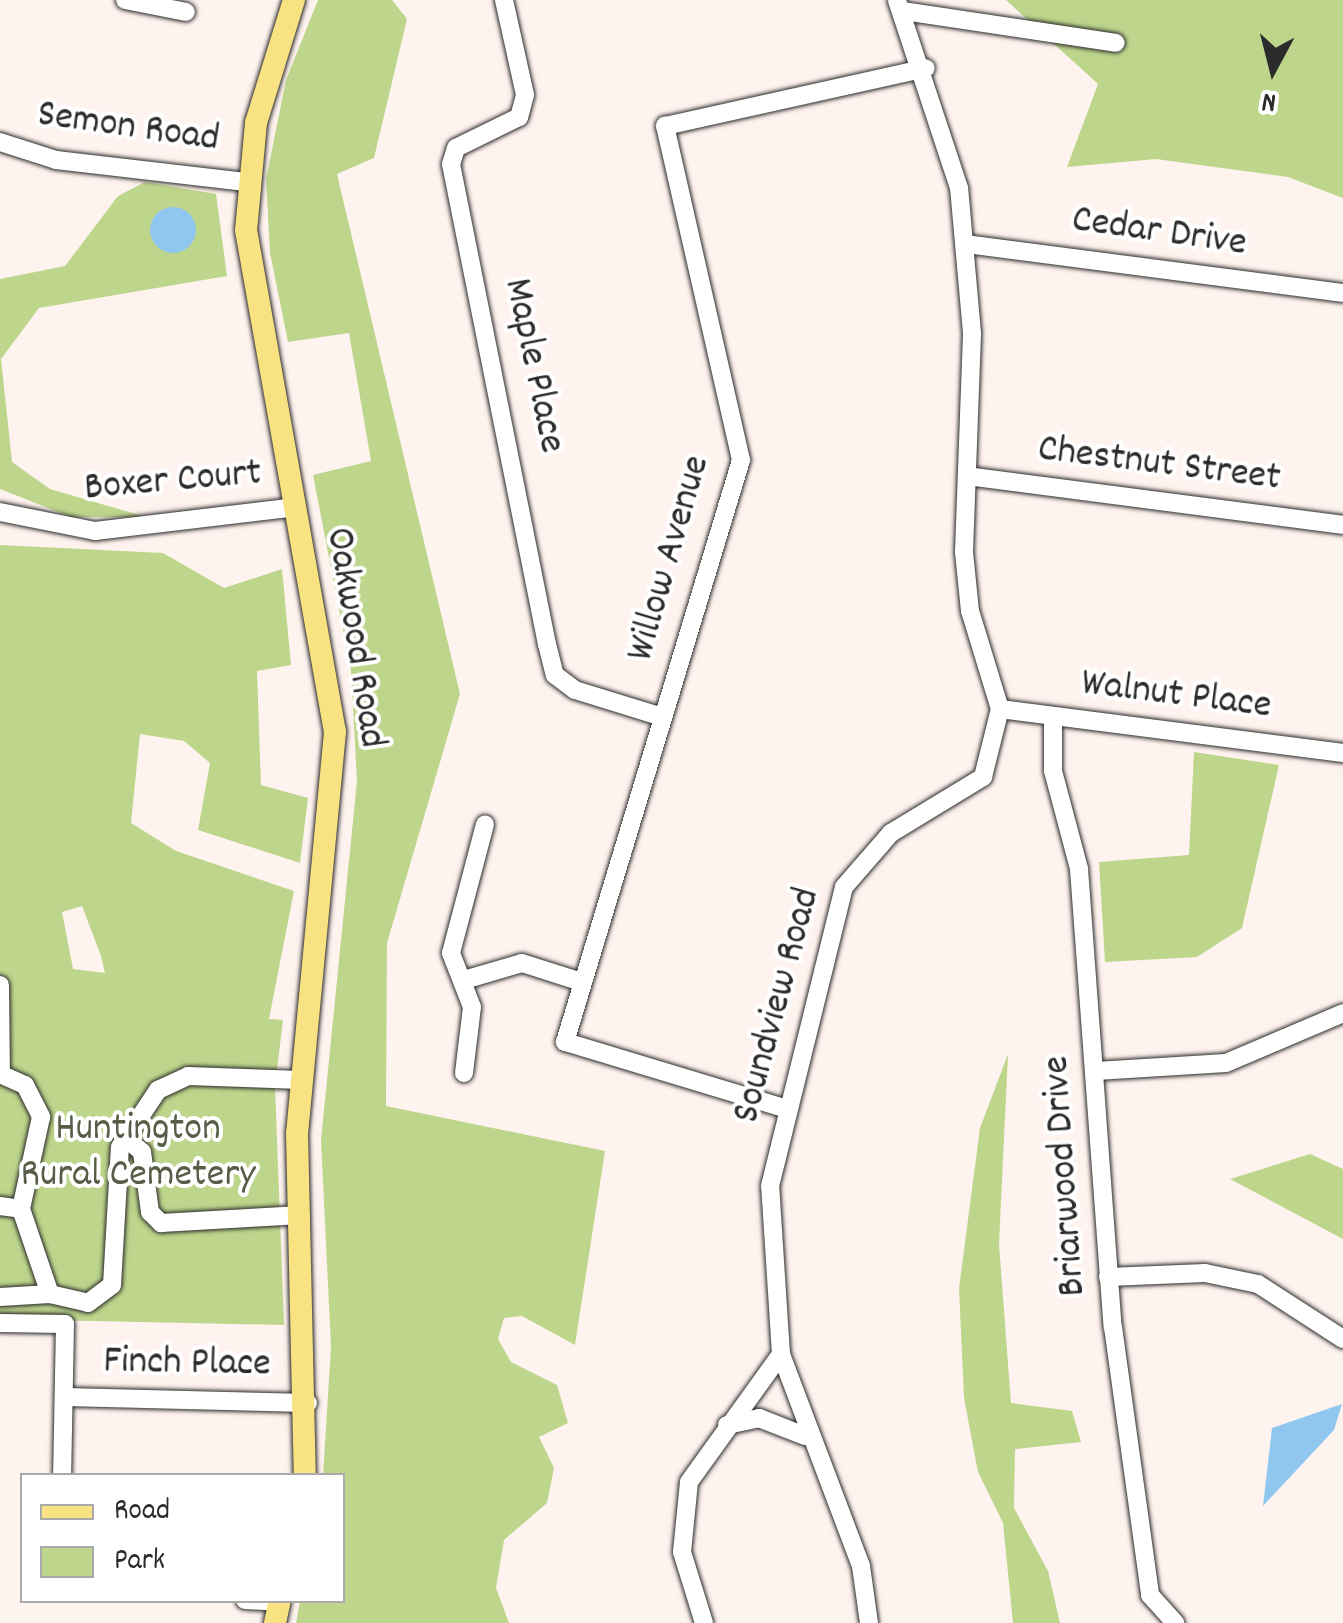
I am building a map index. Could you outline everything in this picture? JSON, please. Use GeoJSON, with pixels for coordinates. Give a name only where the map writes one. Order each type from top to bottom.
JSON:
{"type":"FeatureCollection","features":[{"type":"Feature","properties":{"kind":"main road","name":"Oakwood Road"},"geometry":{"type":"LineString","coordinates":[[294,0],[263,88],[246,182],[249,269],[329,684],[335,780],[301,1080],[308,1403],[305,1473]]}},
{"type":"Feature","properties":{"kind":"street"},"geometry":{"type":"LineString","coordinates":[[125,0],[186,12]]}},
{"type":"Feature","properties":{"kind":"street","name":"Maple Place"},"geometry":{"type":"LineString","coordinates":[[504,0],[524,95],[520,117],[456,148],[451,164],[547,644],[555,675],[575,690],[663,717]]}},
{"type":"Feature","properties":{"kind":"street"},"geometry":{"type":"LineString","coordinates":[[900,5],[1116,43]]}},
{"type":"Feature","properties":{"kind":"street"},"geometry":{"type":"LineString","coordinates":[[900,5],[949,136],[966,244],[970,611],[1000,708]]}},
{"type":"Feature","properties":{"kind":"street","name":"Willow Avenue"},"geometry":{"type":"LineString","coordinates":[[784,1108],[565,1042],[741,460],[665,126],[926,68]]}},
{"type":"Feature","properties":{"kind":"street","name":"Semon Road"},"geometry":{"type":"LineString","coordinates":[[0,142],[56,160],[246,182]]}},
{"type":"Feature","properties":{"kind":"street","name":"Cedar Drive"},"geometry":{"type":"LineString","coordinates":[[966,244],[1343,294]]}},
{"type":"Feature","properties":{"kind":"street","name":"Chestnut Street"},"geometry":{"type":"LineString","coordinates":[[967,476],[1343,525]]}},
{"type":"Feature","properties":{"kind":"street","name":"Boxer Court"},"geometry":{"type":"LineString","coordinates":[[0,512],[96,531],[295,506]]}},
{"type":"Feature","properties":{"kind":"street","name":"Walnut Place"},"geometry":{"type":"LineString","coordinates":[[1000,708],[1343,753]]}},
{"type":"Feature","properties":{"kind":"street","name":"Soundview Road"},"geometry":{"type":"LineString","coordinates":[[869,1623],[860,1566],[807,1437],[781,1354],[768,1239],[784,1108],[844,887],[890,832],[983,778],[1000,708]]}},
{"type":"Feature","properties":{"kind":"street","name":"Briarwood Drive"},"geometry":{"type":"LineString","coordinates":[[1053,717],[1053,771],[1079,869],[1108,1277],[1150,1595],[1175,1623]]}},
{"type":"Feature","properties":{"kind":"street"},"geometry":{"type":"LineString","coordinates":[[464,1073],[472,1007],[452,953],[485,824]]}},
{"type":"Feature","properties":{"kind":"street"},"geometry":{"type":"LineString","coordinates":[[464,980],[522,964],[582,982]]}},
{"type":"Feature","properties":{"kind":"street"},"geometry":{"type":"LineString","coordinates":[[0,985],[0,1074],[25,1084],[40,1117],[21,1209],[50,1294]]}},
{"type":"Feature","properties":{"kind":"street"},"geometry":{"type":"LineString","coordinates":[[1096,1072],[1226,1062],[1343,1013]]}},
{"type":"Feature","properties":{"kind":"street"},"geometry":{"type":"LineString","coordinates":[[0,1296],[50,1294],[78,1304],[112,1285],[124,1136],[148,1100],[188,1076],[301,1080]]}},
{"type":"Feature","properties":{"kind":"street"},"geometry":{"type":"LineString","coordinates":[[124,1136],[142,1152],[150,1212],[161,1224],[301,1215]]}},
{"type":"Feature","properties":{"kind":"street"},"geometry":{"type":"LineString","coordinates":[[0,1206],[21,1209]]}},
{"type":"Feature","properties":{"kind":"street"},"geometry":{"type":"LineString","coordinates":[[1108,1277],[1206,1273],[1258,1284],[1343,1339]]}},
{"type":"Feature","properties":{"kind":"street"},"geometry":{"type":"LineString","coordinates":[[0,1323],[65,1324],[62,1473]]}},
{"type":"Feature","properties":{"kind":"street"},"geometry":{"type":"LineString","coordinates":[[704,1623],[680,1515],[689,1482],[781,1354]]}},
{"type":"Feature","properties":{"kind":"street","name":"Finch Place"},"geometry":{"type":"LineString","coordinates":[[64,1397],[308,1403]]}},
{"type":"Feature","properties":{"kind":"street"},"geometry":{"type":"LineString","coordinates":[[726,1426],[759,1418],[807,1437]]}},
{"type":"Feature","properties":{"kind":"green space"},"geometry":{"type":"Polygon","coordinates":[[[318,0],[392,0],[407,19],[374,158],[337,174],[460,694],[387,943],[386,1106],[605,1151],[575,1345],[522,1316],[504,1318],[498,1339],[511,1362],[557,1385],[568,1423],[539,1437],[554,1468],[547,1503],[504,1540],[496,1588],[509,1623],[296,1623],[300,1603],[345,1603],[345,1473],[323,1473],[331,1347],[321,1140],[357,781],[351,671],[313,475],[371,461],[349,333],[288,342],[270,253],[266,179],[286,80],[318,0]]]}},
{"type":"Feature","properties":{"kind":"green space"},"geometry":{"type":"Polygon","coordinates":[[[1006,0],[1343,0],[1343,198],[1288,177],[1156,159],[1067,167],[1098,84],[1006,0]]]}},
{"type":"Feature","properties":{"kind":"green space"},"geometry":{"type":"Polygon","coordinates":[[[145,182],[216,194],[227,276],[39,308],[1,359],[12,462],[50,489],[146,517],[71,517],[0,489],[0,279],[65,266],[118,196],[145,182]]]}},
{"type":"Feature","properties":{"kind":"green space","name":"Huntington Rural Cemetery"},"geometry":{"type":"Polygon","coordinates":[[[0,545],[163,553],[224,588],[282,569],[291,665],[257,671],[261,785],[308,798],[300,863],[198,830],[210,763],[184,741],[140,734],[131,823],[176,851],[294,891],[269,1019],[283,1020],[275,1086],[284,1325],[0,1319],[0,545]],[[82,906],[62,912],[73,969],[105,973],[82,906]]]}},
{"type":"Feature","properties":{"kind":"green space"},"geometry":{"type":"Polygon","coordinates":[[[1194,752],[1279,765],[1242,928],[1197,957],[1105,962],[1099,862],[1189,855],[1194,752]]]}},
{"type":"Feature","properties":{"kind":"green space"},"geometry":{"type":"Polygon","coordinates":[[[1008,1054],[999,1244],[1011,1403],[1072,1411],[1081,1442],[1015,1449],[1014,1508],[1048,1571],[1060,1623],[1013,1623],[1003,1523],[978,1472],[964,1398],[959,1288],[980,1128],[1008,1054]]]}},
{"type":"Feature","properties":{"kind":"green space"},"geometry":{"type":"Polygon","coordinates":[[[1310,1154],[1343,1169],[1343,1239],[1230,1179],[1310,1154]]]}},
{"type":"Feature","properties":{"kind":"water"},"geometry":{"type":"Polygon","coordinates":[[[173,207],[189,214],[196,230],[189,246],[173,253],[157,246],[150,230],[157,214],[173,207]]]}},
{"type":"Feature","properties":{"kind":"water"},"geometry":{"type":"Polygon","coordinates":[[[1342,1404],[1334,1430],[1263,1506],[1272,1428],[1342,1404]]]}}]}
